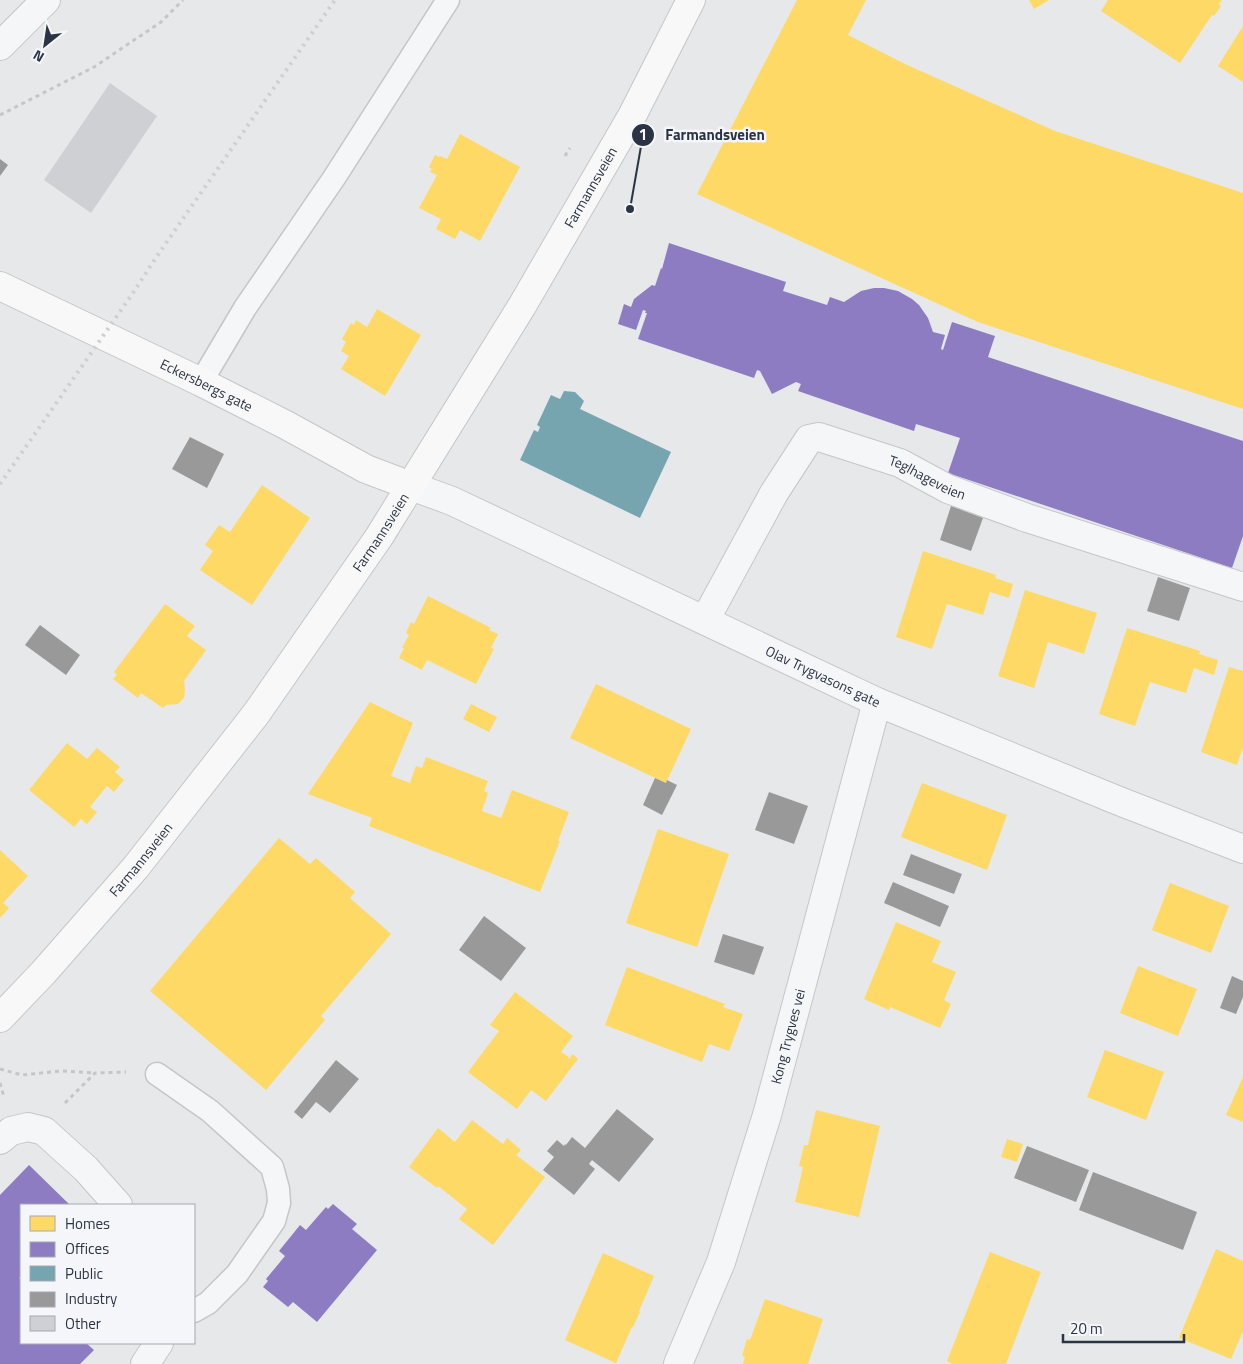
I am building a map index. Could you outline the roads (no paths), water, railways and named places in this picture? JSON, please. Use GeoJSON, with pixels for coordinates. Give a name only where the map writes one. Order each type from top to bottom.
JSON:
{"type":"FeatureCollection","features":[{"type":"Feature","properties":{"kind":"main road","name":"Farmannsveien"},"geometry":{"type":"LineString","coordinates":[[0,1018],[44,973],[136,867],[256,714],[379,537],[522,306],[632,116],[691,0]]}},
{"type":"Feature","properties":{"kind":"main road","name":"Eckersbergs gate"},"geometry":{"type":"LineString","coordinates":[[0,286],[202,382],[366,468],[411,486]]}},
{"type":"Feature","properties":{"kind":"street"},"geometry":{"type":"LineString","coordinates":[[0,46],[46,0]]}},
{"type":"Feature","properties":{"kind":"street","name":"Teglhageveien"},"geometry":{"type":"LineString","coordinates":[[706,620],[774,494],[809,439],[820,437],[900,463],[948,489],[1018,514],[1243,587]]}},
{"type":"Feature","properties":{"kind":"street","name":"Olav Trygvasons gate"},"geometry":{"type":"LineString","coordinates":[[411,486],[446,498],[877,702],[1243,849]]}},
{"type":"Feature","properties":{"kind":"street","name":"Kong Trygves vei"},"geometry":{"type":"LineString","coordinates":[[678,1364],[721,1262],[767,1115],[877,702]]}},
{"type":"Feature","properties":{"kind":"street"},"geometry":{"type":"LineString","coordinates":[[0,1140],[12,1131],[28,1127],[44,1131],[86,1169],[117,1204]]}},
{"type":"Feature","properties":{"kind":"street"},"geometry":{"type":"LineString","coordinates":[[145,1364],[159,1344]]}},
{"type":"Feature","properties":{"kind":"lane"},"geometry":{"type":"LineString","coordinates":[[202,382],[245,308],[334,178],[448,0]]}},
{"type":"Feature","properties":{"kind":"lane"},"geometry":{"type":"LineString","coordinates":[[157,1074],[210,1111],[272,1168],[278,1189],[279,1204],[274,1221],[237,1274],[208,1303],[195,1310]]}},
{"type":"Feature","properties":{"kind":"railway"},"geometry":{"type":"LineString","coordinates":[[0,484],[335,0]]}},
{"type":"Feature","properties":{"kind":"place","name":"Farmandsveien"},"geometry":{"type":"Point","coordinates":[630,209]}}]}
